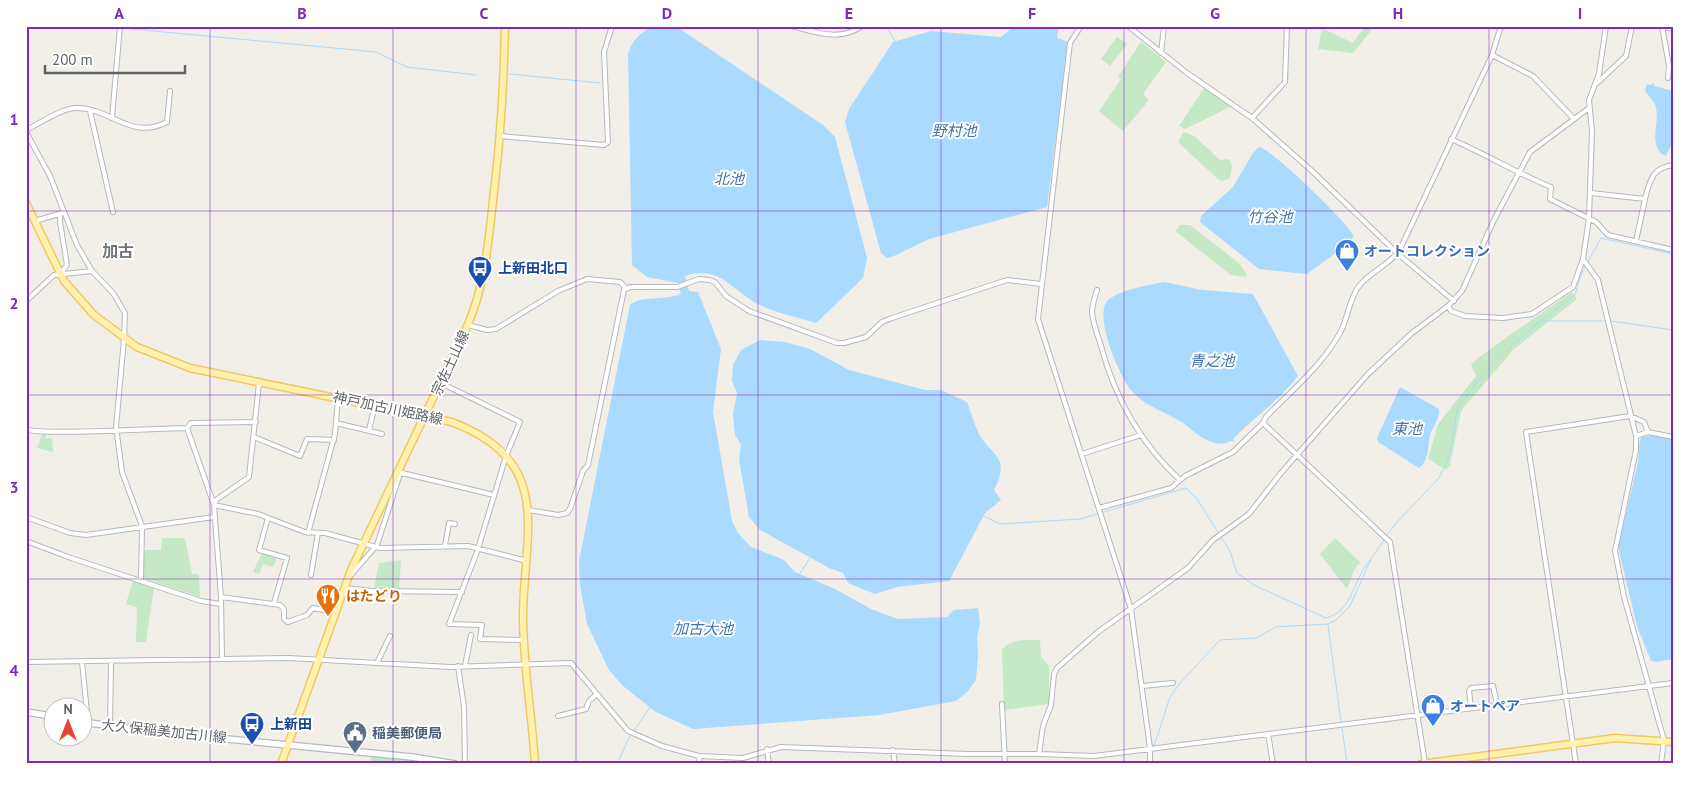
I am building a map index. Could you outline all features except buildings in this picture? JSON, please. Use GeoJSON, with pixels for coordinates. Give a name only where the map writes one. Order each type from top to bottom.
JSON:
{"type":"FeatureCollection","features":[{"type":"Feature","properties":{"kind":"main road","name":"宗佐土山線"},"geometry":{"type":"LineString","coordinates":[[281,764],[335,612],[362,544],[399,472],[468,325],[478,299],[491,226],[500,136],[505,26]]}},
{"type":"Feature","properties":{"kind":"main road","name":"神戸加古川姫路線"},"geometry":{"type":"LineString","coordinates":[[26,203],[60,273],[77,297],[94,315],[124,339],[156,356],[190,368],[425,415],[471,429],[494,444],[506,456],[522,483],[529,510],[529,545],[523,616],[535,764]]}},
{"type":"Feature","properties":{"kind":"main road"},"geometry":{"type":"LineString","coordinates":[[26,712],[42,714]]}},
{"type":"Feature","properties":{"kind":"main road","name":"大久保稲美加古川線"},"geometry":{"type":"LineString","coordinates":[[92,723],[412,757],[455,764]]}},
{"type":"Feature","properties":{"kind":"main road"},"geometry":{"type":"LineString","coordinates":[[1421,764],[1573,742],[1615,738],[1673,742]]}},
{"type":"Feature","properties":{"kind":"street"},"geometry":{"type":"LineString","coordinates":[[112,118],[120,26]]}},
{"type":"Feature","properties":{"kind":"street"},"geometry":{"type":"LineString","coordinates":[[500,136],[604,145],[608,142],[604,52],[612,26]]}},
{"type":"Feature","properties":{"kind":"street"},"geometry":{"type":"LineString","coordinates":[[792,26],[837,36],[845,35],[862,26]]}},
{"type":"Feature","properties":{"kind":"street"},"geometry":{"type":"LineString","coordinates":[[1081,26],[1070,43],[1038,318],[1130,609],[1142,686],[1150,748],[1150,764]]}},
{"type":"Feature","properties":{"kind":"street"},"geometry":{"type":"LineString","coordinates":[[1128,26],[1161,53],[1252,118],[1311,170],[1397,253],[1454,301]]}},
{"type":"Feature","properties":{"kind":"street"},"geometry":{"type":"LineString","coordinates":[[1161,53],[1164,26]]}},
{"type":"Feature","properties":{"kind":"street"},"geometry":{"type":"LineString","coordinates":[[1252,118],[1284,82],[1287,26]]}},
{"type":"Feature","properties":{"kind":"street"},"geometry":{"type":"LineString","coordinates":[[1100,511],[1171,488],[1180,480],[1233,452],[1263,423],[1266,417],[1327,353],[1342,329],[1356,291],[1362,282],[1397,253],[1492,55],[1501,26]]}},
{"type":"Feature","properties":{"kind":"street"},"geometry":{"type":"LineString","coordinates":[[1448,306],[1451,311],[1465,316],[1503,318],[1532,314],[1573,287],[1583,259],[1589,218],[1592,132],[1589,100],[1597,83],[1606,26]]}},
{"type":"Feature","properties":{"kind":"street"},"geometry":{"type":"LineString","coordinates":[[1597,83],[1626,56],[1632,26]]}},
{"type":"Feature","properties":{"kind":"street"},"geometry":{"type":"LineString","coordinates":[[1668,78],[1669,66],[1662,26],[1673,29]]}},
{"type":"Feature","properties":{"kind":"street"},"geometry":{"type":"LineString","coordinates":[[1492,55],[1533,76],[1574,119]]}},
{"type":"Feature","properties":{"kind":"street"},"geometry":{"type":"LineString","coordinates":[[141,581],[142,526],[122,472],[117,429],[125,318],[121,303],[92,271],[77,245],[62,213],[42,159],[26,131],[75,108],[112,118],[136,128],[157,127],[167,122],[170,91]]}},
{"type":"Feature","properties":{"kind":"street"},"geometry":{"type":"LineString","coordinates":[[1039,754],[1043,726],[1051,705],[1054,674],[1057,668],[1066,658],[1130,609],[1188,568],[1219,535],[1249,514],[1297,455],[1368,374],[1412,333],[1454,301],[1462,291],[1494,220],[1534,148],[1589,108]]}},
{"type":"Feature","properties":{"kind":"street"},"geometry":{"type":"LineString","coordinates":[[90,111],[113,212]]}},
{"type":"Feature","properties":{"kind":"street"},"geometry":{"type":"LineString","coordinates":[[1451,139],[1492,157],[1519,174],[1551,187],[1550,199],[1589,218],[1608,235],[1673,250]]}},
{"type":"Feature","properties":{"kind":"street"},"geometry":{"type":"LineString","coordinates":[[1636,241],[1651,177],[1664,166],[1673,165]]}},
{"type":"Feature","properties":{"kind":"street"},"geometry":{"type":"LineString","coordinates":[[1590,193],[1645,198]]}},
{"type":"Feature","properties":{"kind":"street"},"geometry":{"type":"LineString","coordinates":[[34,222],[62,213]]}},
{"type":"Feature","properties":{"kind":"street"},"geometry":{"type":"LineString","coordinates":[[60,273],[67,265],[60,222],[62,213]]}},
{"type":"Feature","properties":{"kind":"street"},"geometry":{"type":"LineString","coordinates":[[1583,259],[1598,280],[1636,436],[1636,450],[1615,551],[1648,686],[1664,740],[1661,764]]}},
{"type":"Feature","properties":{"kind":"street"},"geometry":{"type":"LineString","coordinates":[[26,302],[54,275],[92,271]]}},
{"type":"Feature","properties":{"kind":"street"},"geometry":{"type":"LineString","coordinates":[[468,325],[487,330],[496,329],[558,291],[586,279],[620,282],[626,288]]}},
{"type":"Feature","properties":{"kind":"street"},"geometry":{"type":"LineString","coordinates":[[626,288],[641,285],[658,288],[676,287],[699,279],[709,280],[714,282],[726,296],[749,312],[824,339],[844,343],[866,337],[882,322],[892,318],[1007,280],[1041,284]]}},
{"type":"Feature","properties":{"kind":"street"},"geometry":{"type":"LineString","coordinates":[[529,510],[558,515],[567,513],[570,509],[588,465],[624,290],[626,288]]}},
{"type":"Feature","properties":{"kind":"street"},"geometry":{"type":"LineString","coordinates":[[1097,290],[1092,313],[1107,370],[1118,397],[1152,452],[1180,480]]}},
{"type":"Feature","properties":{"kind":"street"},"geometry":{"type":"LineString","coordinates":[[214,505],[216,500],[249,477],[260,381]]}},
{"type":"Feature","properties":{"kind":"street"},"geometry":{"type":"LineString","coordinates":[[441,383],[520,422],[506,456],[477,549],[450,624],[482,625],[480,639],[524,640]]}},
{"type":"Feature","properties":{"kind":"street"},"geometry":{"type":"LineString","coordinates":[[308,533],[334,440],[338,398]]}},
{"type":"Feature","properties":{"kind":"street"},"geometry":{"type":"LineString","coordinates":[[369,430],[375,405]]}},
{"type":"Feature","properties":{"kind":"street"},"geometry":{"type":"LineString","coordinates":[[1576,764],[1526,432],[1630,416],[1644,422],[1648,432]]}},
{"type":"Feature","properties":{"kind":"street"},"geometry":{"type":"LineString","coordinates":[[26,428],[41,432],[186,428],[191,423],[256,422]]}},
{"type":"Feature","properties":{"kind":"street"},"geometry":{"type":"LineString","coordinates":[[336,423],[382,434]]}},
{"type":"Feature","properties":{"kind":"street"},"geometry":{"type":"LineString","coordinates":[[1263,423],[1390,542],[1425,763]]}},
{"type":"Feature","properties":{"kind":"street"},"geometry":{"type":"LineString","coordinates":[[186,428],[214,505],[221,597],[222,659]]}},
{"type":"Feature","properties":{"kind":"street"},"geometry":{"type":"LineString","coordinates":[[1636,436],[1648,432],[1673,437]]}},
{"type":"Feature","properties":{"kind":"street"},"geometry":{"type":"LineString","coordinates":[[1082,454],[1141,435]]}},
{"type":"Feature","properties":{"kind":"street"},"geometry":{"type":"LineString","coordinates":[[254,437],[300,456],[307,439],[334,440]]}},
{"type":"Feature","properties":{"kind":"street"},"geometry":{"type":"LineString","coordinates":[[348,578],[356,572],[376,547],[399,472],[494,495]]}},
{"type":"Feature","properties":{"kind":"street"},"geometry":{"type":"LineString","coordinates":[[214,505],[268,518],[308,533],[325,532],[376,547],[468,546],[527,561]]}},
{"type":"Feature","properties":{"kind":"street"},"geometry":{"type":"LineString","coordinates":[[26,517],[70,533],[86,535],[214,517]]}},
{"type":"Feature","properties":{"kind":"street"},"geometry":{"type":"LineString","coordinates":[[268,518],[259,550],[287,558],[274,603]]}},
{"type":"Feature","properties":{"kind":"street"},"geometry":{"type":"LineString","coordinates":[[446,545],[449,523],[456,524]]}},
{"type":"Feature","properties":{"kind":"street"},"geometry":{"type":"LineString","coordinates":[[311,575],[318,533]]}},
{"type":"Feature","properties":{"kind":"street"},"geometry":{"type":"LineString","coordinates":[[26,541],[201,601],[220,604]]}},
{"type":"Feature","properties":{"kind":"street"},"geometry":{"type":"LineString","coordinates":[[344,588],[373,591],[462,592]]}},
{"type":"Feature","properties":{"kind":"street"},"geometry":{"type":"LineString","coordinates":[[221,597],[274,603],[282,606],[284,619],[288,622],[307,615],[313,608],[335,612]]}},
{"type":"Feature","properties":{"kind":"street"},"geometry":{"type":"LineString","coordinates":[[465,666],[470,650],[471,635]]}},
{"type":"Feature","properties":{"kind":"street"},"geometry":{"type":"LineString","coordinates":[[377,663],[390,636]]}},
{"type":"Feature","properties":{"kind":"street"},"geometry":{"type":"LineString","coordinates":[[26,662],[319,658],[377,663],[458,666],[571,663],[628,731],[637,736],[699,756],[728,759],[743,758],[780,746],[1086,757],[1673,683]]}},
{"type":"Feature","properties":{"kind":"street"},"geometry":{"type":"LineString","coordinates":[[82,662],[84,698]]}},
{"type":"Feature","properties":{"kind":"street"},"geometry":{"type":"LineString","coordinates":[[110,726],[112,662]]}},
{"type":"Feature","properties":{"kind":"street"},"geometry":{"type":"LineString","coordinates":[[458,666],[464,708],[465,764]]}},
{"type":"Feature","properties":{"kind":"street"},"geometry":{"type":"LineString","coordinates":[[1142,686],[1174,683]]}},
{"type":"Feature","properties":{"kind":"street"},"geometry":{"type":"LineString","coordinates":[[1471,707],[1469,691],[1471,688],[1495,687],[1498,704]]}},
{"type":"Feature","properties":{"kind":"street"},"geometry":{"type":"LineString","coordinates":[[558,716],[586,710],[589,701],[597,694]]}},
{"type":"Feature","properties":{"kind":"street"},"geometry":{"type":"LineString","coordinates":[[1002,704],[1004,764]]}},
{"type":"Feature","properties":{"kind":"street"},"geometry":{"type":"LineString","coordinates":[[1268,734],[1273,764]]}},
{"type":"Feature","properties":{"kind":"street"},"geometry":{"type":"LineString","coordinates":[[768,749],[769,764]]}},
{"type":"Feature","properties":{"kind":"street"},"geometry":{"type":"LineString","coordinates":[[893,750],[895,764]]}},
{"type":"Feature","properties":{"kind":"street"},"geometry":{"type":"LineString","coordinates":[[699,756],[699,764]]}},
{"type":"Feature","properties":{"kind":"green space"},"geometry":{"type":"Polygon","coordinates":[[[1365,26],[1375,26],[1353,53],[1318,49],[1322,28],[1353,43],[1365,26]]]}},
{"type":"Feature","properties":{"kind":"green space"},"geometry":{"type":"Polygon","coordinates":[[[1117,37],[1127,44],[1110,66],[1101,59],[1117,37]]]}},
{"type":"Feature","properties":{"kind":"green space"},"geometry":{"type":"Polygon","coordinates":[[[1141,42],[1166,62],[1143,94],[1149,100],[1123,131],[1099,111],[1121,79],[1118,77],[1141,42]]]}},
{"type":"Feature","properties":{"kind":"green space"},"geometry":{"type":"Polygon","coordinates":[[[1205,87],[1232,106],[1185,129],[1179,126],[1205,87]]]}},
{"type":"Feature","properties":{"kind":"green space"},"geometry":{"type":"Polygon","coordinates":[[[1184,132],[1194,136],[1220,160],[1228,159],[1230,161],[1232,165],[1230,178],[1223,181],[1219,180],[1178,142],[1184,132]]]}},
{"type":"Feature","properties":{"kind":"green space"},"geometry":{"type":"Polygon","coordinates":[[[1180,225],[1190,225],[1240,264],[1247,275],[1245,277],[1231,275],[1175,231],[1180,225]]]}},
{"type":"Feature","properties":{"kind":"green space"},"geometry":{"type":"Polygon","coordinates":[[[1572,292],[1577,299],[1514,349],[1461,411],[1450,465],[1446,470],[1428,459],[1438,424],[1476,376],[1471,364],[1572,292]]]}},
{"type":"Feature","properties":{"kind":"green space"},"geometry":{"type":"Polygon","coordinates":[[[42,434],[46,434],[46,438],[52,438],[53,452],[37,448],[42,434]]]}},
{"type":"Feature","properties":{"kind":"green space"},"geometry":{"type":"Polygon","coordinates":[[[162,538],[185,538],[192,574],[199,574],[200,597],[143,578],[143,550],[161,550],[162,538]]]}},
{"type":"Feature","properties":{"kind":"green space"},"geometry":{"type":"Polygon","coordinates":[[[1335,538],[1360,562],[1354,570],[1347,589],[1320,554],[1335,538]]]}},
{"type":"Feature","properties":{"kind":"green space"},"geometry":{"type":"Polygon","coordinates":[[[263,551],[277,556],[273,567],[263,564],[259,574],[253,572],[263,551]]]}},
{"type":"Feature","properties":{"kind":"green space"},"geometry":{"type":"Polygon","coordinates":[[[401,560],[399,589],[374,589],[379,563],[401,560]]]}},
{"type":"Feature","properties":{"kind":"green space"},"geometry":{"type":"Polygon","coordinates":[[[133,580],[154,587],[146,642],[136,642],[137,607],[126,604],[133,580]]]}},
{"type":"Feature","properties":{"kind":"green space"},"geometry":{"type":"Polygon","coordinates":[[[1024,640],[1040,640],[1041,657],[1049,666],[1049,704],[1004,710],[1002,650],[1009,643],[1024,640]]]}},
{"type":"Feature","properties":{"kind":"green space"},"geometry":{"type":"Polygon","coordinates":[[[371,755],[410,759],[411,764],[371,764],[371,755]]]}},
{"type":"Feature","properties":{"kind":"water","name":"加古大池"},"geometry":{"type":"Polygon","coordinates":[[[652,26],[677,27],[823,125],[835,137],[867,258],[863,278],[816,323],[761,306],[723,280],[707,273],[685,276],[689,291],[698,292],[721,349],[713,412],[732,521],[738,533],[751,547],[784,560],[795,572],[835,589],[871,609],[898,619],[947,617],[954,610],[978,608],[980,622],[977,638],[976,680],[967,692],[956,701],[879,715],[693,729],[656,712],[623,686],[609,670],[587,624],[580,585],[579,561],[630,305],[641,300],[681,294],[678,283],[647,277],[632,265],[628,54],[637,37],[652,26]]]}},
{"type":"Feature","properties":{"kind":"water","name":"野村池"},"geometry":{"type":"Polygon","coordinates":[[[1015,26],[1059,26],[1057,38],[1068,42],[1047,207],[929,239],[887,258],[881,253],[845,122],[849,109],[893,42],[931,31],[1001,37],[1015,26]]]}},
{"type":"Feature","properties":{"kind":"water"},"geometry":{"type":"Polygon","coordinates":[[[1654,82],[1654,86],[1673,91],[1671,145],[1666,156],[1657,147],[1655,135],[1656,108],[1645,91],[1647,84],[1652,85],[1654,82]]]}},
{"type":"Feature","properties":{"kind":"water","name":"竹谷池"},"geometry":{"type":"Polygon","coordinates":[[[1259,147],[1278,160],[1309,187],[1339,217],[1354,236],[1344,247],[1307,274],[1259,269],[1200,222],[1201,216],[1233,187],[1253,153],[1259,147]]]}},
{"type":"Feature","properties":{"kind":"water","name":"青之池"},"geometry":{"type":"Polygon","coordinates":[[[1165,282],[1202,290],[1253,294],[1298,376],[1283,393],[1233,439],[1235,442],[1214,443],[1180,421],[1154,408],[1136,396],[1120,372],[1106,332],[1104,309],[1107,301],[1126,291],[1165,282]]]}},
{"type":"Feature","properties":{"kind":"water"},"geometry":{"type":"Polygon","coordinates":[[[760,340],[785,342],[810,349],[849,370],[925,390],[941,390],[967,402],[978,432],[1000,463],[1001,470],[994,490],[1001,500],[985,513],[949,581],[897,587],[875,594],[848,583],[843,573],[829,568],[760,530],[749,517],[739,460],[741,445],[735,435],[733,414],[737,393],[732,381],[733,365],[741,350],[760,340]]]}},
{"type":"Feature","properties":{"kind":"water","name":"東池"},"geometry":{"type":"Polygon","coordinates":[[[1400,387],[1439,409],[1430,435],[1425,461],[1419,468],[1378,442],[1377,438],[1400,387]]]}},
{"type":"Feature","properties":{"kind":"water"},"geometry":{"type":"Polygon","coordinates":[[[1653,435],[1673,440],[1673,659],[1656,662],[1651,661],[1637,626],[1618,547],[1638,462],[1640,440],[1642,437],[1653,435]]]}},
{"type":"Feature","properties":{"kind":"waterway"},"geometry":{"type":"LineString","coordinates":[[103,26],[118,28]]}},
{"type":"Feature","properties":{"kind":"waterway"},"geometry":{"type":"LineString","coordinates":[[886,26],[896,43]]}},
{"type":"Feature","properties":{"kind":"waterway"},"geometry":{"type":"LineString","coordinates":[[122,28],[376,52],[407,67],[476,75]]}},
{"type":"Feature","properties":{"kind":"waterway"},"geometry":{"type":"LineString","coordinates":[[510,74],[600,83]]}},
{"type":"Feature","properties":{"kind":"waterway"},"geometry":{"type":"LineString","coordinates":[[1386,536],[1439,478],[1449,457],[1458,407],[1482,376],[1508,350],[1533,327],[1575,295],[1581,275],[1601,238],[1673,254]]}},
{"type":"Feature","properties":{"kind":"waterway"},"geometry":{"type":"LineString","coordinates":[[1543,321],[1605,321]]}},
{"type":"Feature","properties":{"kind":"waterway"},"geometry":{"type":"LineString","coordinates":[[1611,321],[1673,330]]}},
{"type":"Feature","properties":{"kind":"waterway"},"geometry":{"type":"LineString","coordinates":[[984,516],[1000,524],[1080,519],[1186,488],[1197,499],[1230,551],[1237,573],[1254,585],[1326,618],[1335,614],[1348,601],[1360,575],[1371,559]]}},
{"type":"Feature","properties":{"kind":"waterway"},"geometry":{"type":"LineString","coordinates":[[1154,746],[1170,697],[1181,682],[1220,640],[1256,638],[1276,627],[1328,624],[1336,620],[1350,606],[1371,559],[1384,540]]}},
{"type":"Feature","properties":{"kind":"waterway"},"geometry":{"type":"LineString","coordinates":[[799,575],[810,558]]}},
{"type":"Feature","properties":{"kind":"waterway"},"geometry":{"type":"LineString","coordinates":[[1328,625],[1341,722]]}},
{"type":"Feature","properties":{"kind":"waterway"},"geometry":{"type":"LineString","coordinates":[[634,731],[650,707]]}},
{"type":"Feature","properties":{"kind":"waterway"},"geometry":{"type":"LineString","coordinates":[[1342,727],[1347,764]]}},
{"type":"Feature","properties":{"kind":"waterway"},"geometry":{"type":"LineString","coordinates":[[617,764],[630,736]]}},
{"type":"Feature","properties":{"kind":"waterway"},"geometry":{"type":"LineString","coordinates":[[1147,764],[1148,759]]}},
{"type":"Feature","properties":{"kind":"place","name":"オートコレクション"},"geometry":{"type":"Point","coordinates":[1347,272]}},
{"type":"Feature","properties":{"kind":"place","name":"上新田北口"},"geometry":{"type":"Point","coordinates":[480,289]}},
{"type":"Feature","properties":{"kind":"place","name":"はたどり"},"geometry":{"type":"Point","coordinates":[328,617]}},
{"type":"Feature","properties":{"kind":"place","name":"オートペア"},"geometry":{"type":"Point","coordinates":[1433,727]}},
{"type":"Feature","properties":{"kind":"place","name":"上新田"},"geometry":{"type":"Point","coordinates":[252,745]}},
{"type":"Feature","properties":{"kind":"place","name":"稲美郵便局"},"geometry":{"type":"Point","coordinates":[355,754]}},
{"type":"Feature","properties":{"kind":"district","name":"加古"},"geometry":{"type":"Point","coordinates":[118,251]}},
{"type":"Feature","properties":{"kind":"water label","name":"北池"},"geometry":{"type":"Point","coordinates":[729,179]}}]}
